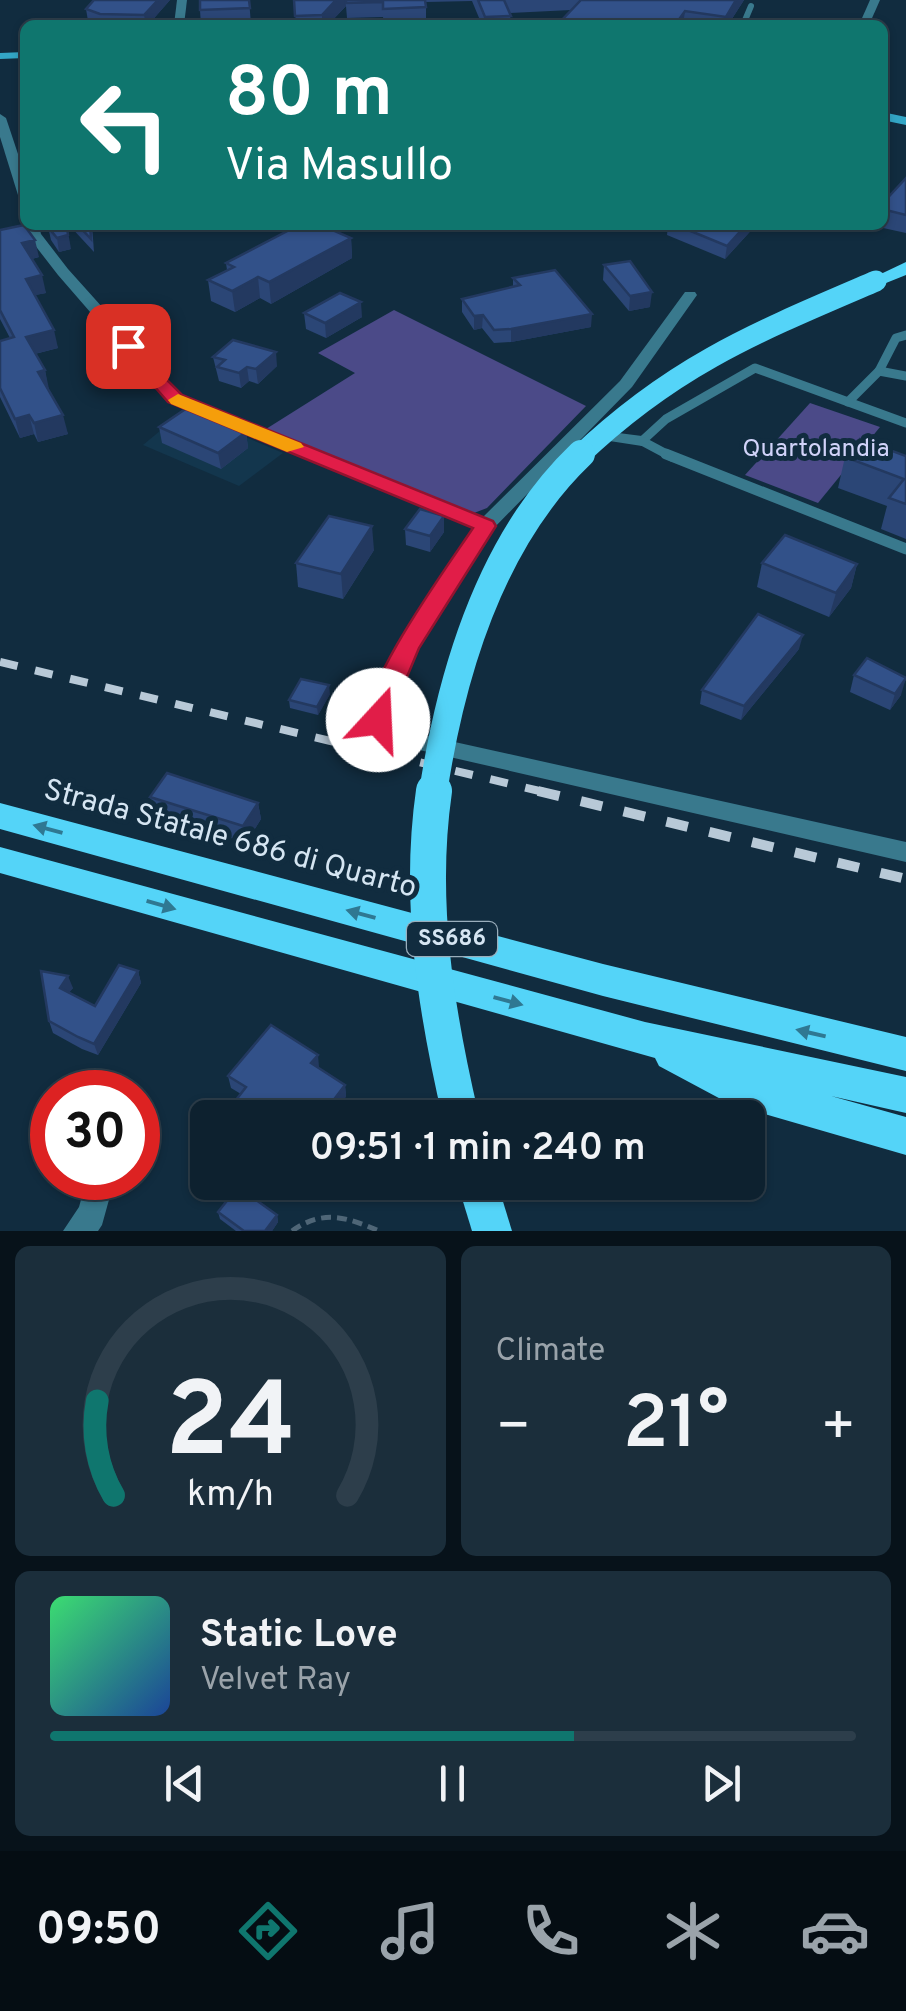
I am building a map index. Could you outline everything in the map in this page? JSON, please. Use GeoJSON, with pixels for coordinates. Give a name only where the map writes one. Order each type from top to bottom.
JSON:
{"type":"FeatureCollection","features":[{"type":"Feature","properties":{"kind":"highway"},"geometry":{"type":"LineString","coordinates":[[457,1100],[432,968],[428,904],[433,807],[443,728],[471,633],[497,567],[574,458],[628,410],[683,371],[738,342],[906,268]]}},
{"type":"Feature","properties":{"kind":"highway","name":"Strada Statale 686 di Quarto"},"geometry":{"type":"LineString","coordinates":[[0,816],[603,980],[906,1054]]}},
{"type":"Feature","properties":{"kind":"highway","name":"SS686"},"geometry":{"type":"LineString","coordinates":[[0,860],[645,1039],[906,1096]]}},
{"type":"Feature","properties":{"kind":"highway"},"geometry":{"type":"LineString","coordinates":[[645,1039],[730,1086],[906,1136]]}},
{"type":"Feature","properties":{"kind":"highway"},"geometry":{"type":"LineString","coordinates":[[483,1200],[492,1231]]}},
{"type":"Feature","properties":{"kind":"street"},"geometry":{"type":"LineString","coordinates":[[0,118],[20,180]]}},
{"type":"Feature","properties":{"kind":"street"},"geometry":{"type":"LineString","coordinates":[[35,230],[63,272],[175,398],[485,526]]}},
{"type":"Feature","properties":{"kind":"street"},"geometry":{"type":"LineString","coordinates":[[690,295],[626,384],[485,526],[408,647],[377,714],[386,732],[630,792],[906,852]]}},
{"type":"Feature","properties":{"kind":"street"},"geometry":{"type":"LineString","coordinates":[[575,432],[642,441]]}},
{"type":"Feature","properties":{"kind":"street"},"geometry":{"type":"LineString","coordinates":[[78,1231],[92,1215],[96,1200]]}},
{"type":"Feature","properties":{"kind":"lane"},"geometry":{"type":"LineString","coordinates":[[745,20],[751,6]]}},
{"type":"Feature","properties":{"kind":"lane"},"geometry":{"type":"LineString","coordinates":[[848,402],[879,371],[896,338],[906,335]]}},
{"type":"Feature","properties":{"kind":"lane"},"geometry":{"type":"LineString","coordinates":[[906,422],[755,368],[666,419],[642,441],[655,450],[906,549]]}},
{"type":"Feature","properties":{"kind":"lane"},"geometry":{"type":"LineString","coordinates":[[879,371],[906,376]]}},
{"type":"Feature","properties":{"kind":"path"},"geometry":{"type":"LineString","coordinates":[[292,1231],[316,1214],[340,1214],[379,1231]]}},
{"type":"Feature","properties":{"kind":"shaded area"},"geometry":{"type":"Polygon","coordinates":[[[184,411],[283,453],[239,486],[143,445],[184,411]]]}},
{"type":"Feature","properties":{"kind":"green space"},"geometry":{"type":"Polygon","coordinates":[[[394,310],[586,406],[487,508],[474,513],[266,429],[355,373],[318,353],[394,310]]]}},
{"type":"Feature","properties":{"kind":"green space","name":"Quartolandia"},"geometry":{"type":"Polygon","coordinates":[[[810,403],[880,427],[818,503],[745,475],[810,403]]]}},
{"type":"Feature","properties":{"kind":"building"},"geometry":{"type":"Polygon","coordinates":[[[94,0],[158,0],[144,15],[100,14],[86,9],[94,0]]]}},
{"type":"Feature","properties":{"kind":"building"},"geometry":{"type":"Polygon","coordinates":[[[200,0],[249,0],[250,8],[200,10],[200,0]]]}},
{"type":"Feature","properties":{"kind":"building"},"geometry":{"type":"Polygon","coordinates":[[[294,0],[336,0],[322,15],[295,16],[294,0]]]}},
{"type":"Feature","properties":{"kind":"building"},"geometry":{"type":"Polygon","coordinates":[[[346,0],[425,0],[426,7],[383,9],[383,2],[346,0]]]}},
{"type":"Feature","properties":{"kind":"building"},"geometry":{"type":"Polygon","coordinates":[[[478,0],[504,0],[511,16],[485,17],[478,0]]]}},
{"type":"Feature","properties":{"kind":"building"},"geometry":{"type":"Polygon","coordinates":[[[581,0],[736,0],[726,17],[685,11],[679,20],[562,20],[581,0]]]}},
{"type":"Feature","properties":{"kind":"building"},"geometry":{"type":"Polygon","coordinates":[[[906,178],[906,215],[888,210],[888,198],[906,178]]]}},
{"type":"Feature","properties":{"kind":"building"},"geometry":{"type":"Polygon","coordinates":[[[20,226],[20,230],[28,230],[35,240],[22,243],[42,275],[26,279],[54,330],[26,337],[45,370],[38,372],[63,415],[34,423],[29,415],[15,419],[0,388],[0,341],[14,337],[0,310],[0,230],[20,226]]]}},
{"type":"Feature","properties":{"kind":"building"},"geometry":{"type":"Polygon","coordinates":[[[50,230],[67,230],[68,235],[57,238],[50,230]]]}},
{"type":"Feature","properties":{"kind":"building"},"geometry":{"type":"Polygon","coordinates":[[[289,230],[333,230],[351,238],[269,282],[258,277],[232,291],[208,280],[234,267],[226,263],[289,230]]]}},
{"type":"Feature","properties":{"kind":"building"},"geometry":{"type":"Polygon","coordinates":[[[688,230],[741,230],[727,246],[688,230]]]}},
{"type":"Feature","properties":{"kind":"building"},"geometry":{"type":"Polygon","coordinates":[[[630,261],[652,292],[630,296],[604,265],[630,261]]]}},
{"type":"Feature","properties":{"kind":"building"},"geometry":{"type":"Polygon","coordinates":[[[555,270],[592,314],[494,330],[483,315],[474,316],[462,299],[520,285],[513,278],[555,270]]]}},
{"type":"Feature","properties":{"kind":"building"},"geometry":{"type":"Polygon","coordinates":[[[340,293],[361,302],[325,323],[304,313],[340,293]]]}},
{"type":"Feature","properties":{"kind":"building"},"geometry":{"type":"Polygon","coordinates":[[[233,340],[276,352],[256,369],[247,367],[239,373],[217,367],[225,360],[213,357],[233,340]]]}},
{"type":"Feature","properties":{"kind":"building"},"geometry":{"type":"Polygon","coordinates":[[[187,408],[246,432],[218,453],[159,427],[187,408]]]}},
{"type":"Feature","properties":{"kind":"building"},"geometry":{"type":"Polygon","coordinates":[[[860,439],[906,456],[906,504],[889,498],[904,479],[845,457],[860,439]]]}},
{"type":"Feature","properties":{"kind":"building"},"geometry":{"type":"Polygon","coordinates":[[[420,509],[444,516],[430,536],[405,529],[420,509]]]}},
{"type":"Feature","properties":{"kind":"building"},"geometry":{"type":"Polygon","coordinates":[[[329,516],[372,526],[341,574],[296,563],[329,516]]]}},
{"type":"Feature","properties":{"kind":"building"},"geometry":{"type":"Polygon","coordinates":[[[785,535],[857,564],[836,593],[762,563],[785,535]]]}},
{"type":"Feature","properties":{"kind":"building"},"geometry":{"type":"Polygon","coordinates":[[[758,614],[803,635],[744,706],[702,690],[758,614]]]}},
{"type":"Feature","properties":{"kind":"building"},"geometry":{"type":"Polygon","coordinates":[[[867,658],[906,678],[895,694],[854,675],[867,658]]]}},
{"type":"Feature","properties":{"kind":"building"},"geometry":{"type":"Polygon","coordinates":[[[301,679],[329,685],[317,707],[289,700],[301,679]]]}},
{"type":"Feature","properties":{"kind":"building"},"geometry":{"type":"Polygon","coordinates":[[[167,773],[258,803],[243,826],[150,797],[167,773]]]}},
{"type":"Feature","properties":{"kind":"building"},"geometry":{"type":"Polygon","coordinates":[[[119,965],[138,971],[94,1044],[49,1021],[41,971],[68,976],[60,988],[95,1006],[119,965]]]}},
{"type":"Feature","properties":{"kind":"building"},"geometry":{"type":"Polygon","coordinates":[[[271,1025],[318,1055],[311,1063],[345,1085],[334,1100],[236,1100],[246,1087],[228,1076],[271,1025]]]}},
{"type":"Feature","properties":{"kind":"building"},"geometry":{"type":"Polygon","coordinates":[[[228,1200],[256,1200],[277,1215],[265,1231],[244,1231],[218,1212],[228,1200]]]}},
{"type":"Feature","properties":{"kind":"railway"},"geometry":{"type":"LineString","coordinates":[[0,662],[548,793]]}},
{"type":"Feature","properties":{"kind":"railway"},"geometry":{"type":"LineString","coordinates":[[538,791],[906,879]]}},
{"type":"Feature","properties":{"kind":"slow traffic"},"geometry":{"type":"LineString","coordinates":[[178,400],[294,447]]}},
{"type":"Feature","properties":{"kind":"route"},"geometry":{"type":"LineString","coordinates":[[128,346],[175,398],[485,526],[448,590],[408,647],[379,707],[378,720]]}}]}
